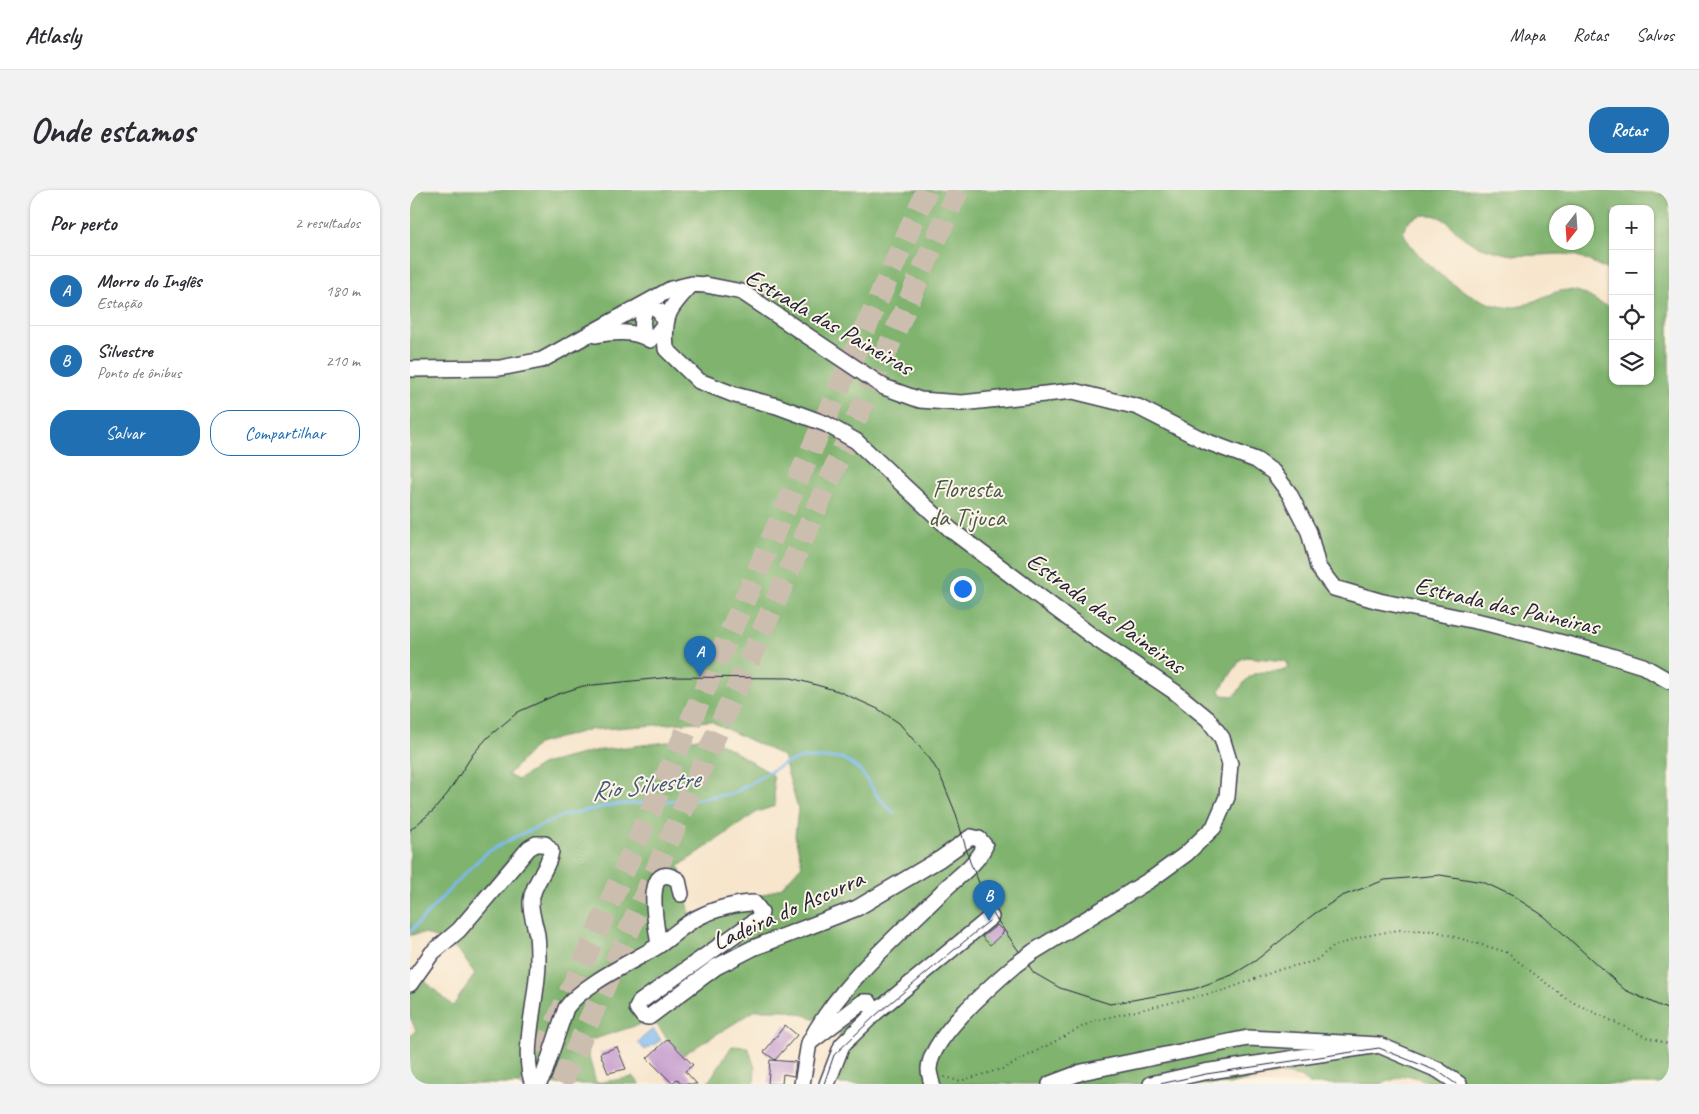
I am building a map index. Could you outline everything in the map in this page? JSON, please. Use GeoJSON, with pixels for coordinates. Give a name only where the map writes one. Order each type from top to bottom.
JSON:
{"type":"FeatureCollection","features":[{"type":"Feature","properties":{"kind":"street"},"geometry":{"type":"LineString","coordinates":[[410,369],[500,368],[542,360],[671,289],[692,284]]}},
{"type":"Feature","properties":{"kind":"street"},"geometry":{"type":"LineString","coordinates":[[586,337],[611,332],[632,333],[646,337],[655,336],[664,325],[678,298],[692,284]]}},
{"type":"Feature","properties":{"kind":"street","name":"Estrada das Paineiras"},"geometry":{"type":"LineString","coordinates":[[692,284],[742,292],[884,387],[920,400],[962,403],[1073,391],[1138,407],[1205,441],[1256,460],[1273,472],[1289,493],[1309,532],[1318,567],[1334,588],[1379,601],[1475,620],[1601,653],[1644,666],[1669,681]]}},
{"type":"Feature","properties":{"kind":"street"},"geometry":{"type":"LineString","coordinates":[[646,304],[660,311],[664,325],[666,349]]}},
{"type":"Feature","properties":{"kind":"street"},"geometry":{"type":"LineString","coordinates":[[646,304],[642,322],[646,337]]}},
{"type":"Feature","properties":{"kind":"street","name":"Estrada das Paineiras"},"geometry":{"type":"LineString","coordinates":[[646,337],[666,349],[699,381],[735,395],[777,406],[826,424],[856,441],[951,530],[1092,636],[1175,692],[1208,719],[1222,738],[1230,764],[1230,772],[1227,797],[1214,827],[1186,854],[1153,878],[1033,952],[978,997],[938,1046],[929,1067],[931,1078]]}},
{"type":"Feature","properties":{"kind":"street","name":"Ladeira do Ascurra"},"geometry":{"type":"LineString","coordinates":[[538,1084],[544,1074],[566,1008],[571,1001],[612,972],[659,945],[699,916],[750,903],[754,903],[761,912],[760,917],[640,1002],[637,1008],[646,1018],[716,967],[753,948],[857,908],[940,859],[972,837],[979,839],[985,846],[980,858],[951,883],[848,987],[828,1011],[809,1043]]}},
{"type":"Feature","properties":{"kind":"street"},"geometry":{"type":"LineString","coordinates":[[410,984],[432,953],[459,930],[529,848],[536,844],[545,844],[551,851],[550,857],[540,873],[531,901],[537,937],[538,961],[528,1057],[529,1073],[534,1084]]}},
{"type":"Feature","properties":{"kind":"street"},"geometry":{"type":"LineString","coordinates":[[659,945],[653,891],[657,881],[662,877],[673,877],[678,880],[681,894]]}},
{"type":"Feature","properties":{"kind":"street"},"geometry":{"type":"LineString","coordinates":[[827,1084],[842,1045],[875,1013],[991,918]]}},
{"type":"Feature","properties":{"kind":"street"},"geometry":{"type":"LineString","coordinates":[[802,1084],[809,1043],[863,1002],[869,1002],[875,1013]]}},
{"type":"Feature","properties":{"kind":"street"},"geometry":{"type":"LineString","coordinates":[[1050,1084],[1082,1072],[1248,1038],[1380,1045],[1438,1070],[1459,1084]]}},
{"type":"Feature","properties":{"kind":"street"},"geometry":{"type":"LineString","coordinates":[[1151,1084],[1204,1072],[1380,1045]]}},
{"type":"Feature","properties":{"kind":"path"},"geometry":{"type":"LineString","coordinates":[[931,1078],[960,1081],[1005,1068],[1093,1021],[1225,990],[1281,969],[1315,961],[1334,946],[1365,936],[1398,930],[1435,931],[1506,952],[1568,1000],[1646,1037],[1669,1044]]}},
{"type":"Feature","properties":{"kind":"green space","name":"Floresta da Tijuca"},"geometry":{"type":"Polygon","coordinates":[[[410,190],[1588,190],[1669,194],[1669,1084],[1477,1084],[1474,1082],[1472,1084],[1436,1084],[1407,1075],[1380,1084],[1310,1084],[1300,1077],[1279,1073],[1231,1084],[826,1084],[837,1052],[841,1026],[787,1010],[756,1010],[681,1056],[653,1020],[585,1042],[596,1083],[634,1077],[640,1084],[410,1084],[410,1036],[416,1030],[410,1017],[410,968],[453,1006],[475,974],[459,951],[425,933],[410,935],[410,190]],[[1609,205],[1609,270],[1577,256],[1563,254],[1512,255],[1484,248],[1473,244],[1449,223],[1433,215],[1414,218],[1403,231],[1409,243],[1434,270],[1468,294],[1486,302],[1502,307],[1516,307],[1560,291],[1574,290],[1608,306],[1609,385],[1654,385],[1654,205],[1609,205]],[[1246,657],[1241,659],[1220,690],[1222,695],[1234,696],[1245,681],[1254,674],[1277,672],[1289,667],[1286,661],[1246,657]],[[710,721],[588,730],[537,744],[508,775],[518,780],[543,764],[594,751],[699,738],[722,744],[773,775],[775,806],[757,812],[679,866],[690,914],[741,904],[782,887],[802,865],[795,836],[798,809],[783,756],[710,721]]]}},
{"type":"Feature","properties":{"kind":"green space"},"geometry":{"type":"Polygon","coordinates":[[[732,1046],[748,1047],[755,1068],[754,1084],[707,1084],[732,1046]]]}},
{"type":"Feature","properties":{"kind":"water"},"geometry":{"type":"Polygon","coordinates":[[[653,1029],[661,1040],[645,1050],[638,1042],[653,1029]]]}},
{"type":"Feature","properties":{"kind":"building"},"geometry":{"type":"Polygon","coordinates":[[[997,925],[1004,932],[990,945],[982,937],[997,925]]]}},
{"type":"Feature","properties":{"kind":"building"},"geometry":{"type":"Polygon","coordinates":[[[785,1025],[797,1035],[775,1060],[764,1052],[785,1025]]]}},
{"type":"Feature","properties":{"kind":"building"},"geometry":{"type":"Polygon","coordinates":[[[668,1039],[693,1065],[685,1071],[697,1084],[681,1084],[677,1079],[672,1083],[647,1058],[668,1039]]]}},
{"type":"Feature","properties":{"kind":"building"},"geometry":{"type":"Polygon","coordinates":[[[617,1047],[626,1069],[608,1073],[600,1053],[617,1047]]]}},
{"type":"Feature","properties":{"kind":"building"},"geometry":{"type":"Polygon","coordinates":[[[770,1060],[796,1062],[794,1076],[783,1074],[782,1084],[768,1084],[770,1060]]]}},
{"type":"Feature","properties":{"kind":"waterway","name":"Rio Silvestre"},"geometry":{"type":"LineString","coordinates":[[410,932],[486,853],[515,837],[565,815],[612,805],[698,799],[734,793],[783,764],[802,758],[842,758],[860,770],[879,798],[894,813]]}},
{"type":"Feature","properties":{"kind":"tunnel"},"geometry":{"type":"LineString","coordinates":[[529,1084],[927,190]]}},
{"type":"Feature","properties":{"kind":"tunnel"},"geometry":{"type":"LineString","coordinates":[[561,1084],[958,190]]}},
{"type":"Feature","properties":{"kind":"tram line"},"geometry":{"type":"LineString","coordinates":[[410,830],[434,810],[448,793],[473,754],[488,737],[518,712],[558,694],[583,686],[672,677],[791,678],[838,691],[878,709],[899,723],[930,759],[940,775],[956,814],[970,862],[993,914],[1034,973],[1060,988],[1110,1004],[1194,989],[1232,975],[1255,961],[1314,914],[1342,896],[1385,880],[1440,875],[1483,882],[1513,896],[1544,916],[1625,990],[1669,1010]]}},
{"type":"Feature","properties":{"kind":"tram line"},"geometry":{"type":"LineString","coordinates":[[824,1084],[834,1055],[876,1015],[989,921]]}},
{"type":"Feature","properties":{"kind":"tram line"},"geometry":{"type":"LineString","coordinates":[[1160,1084],[1206,1074],[1379,1048],[1439,1072],[1456,1084]]}},
{"type":"Feature","properties":{"kind":"place","name":"Morro do Inglês"},"geometry":{"type":"Point","coordinates":[700,677]}},
{"type":"Feature","properties":{"kind":"place","name":"Silvestre"},"geometry":{"type":"Point","coordinates":[989,921]}}]}
